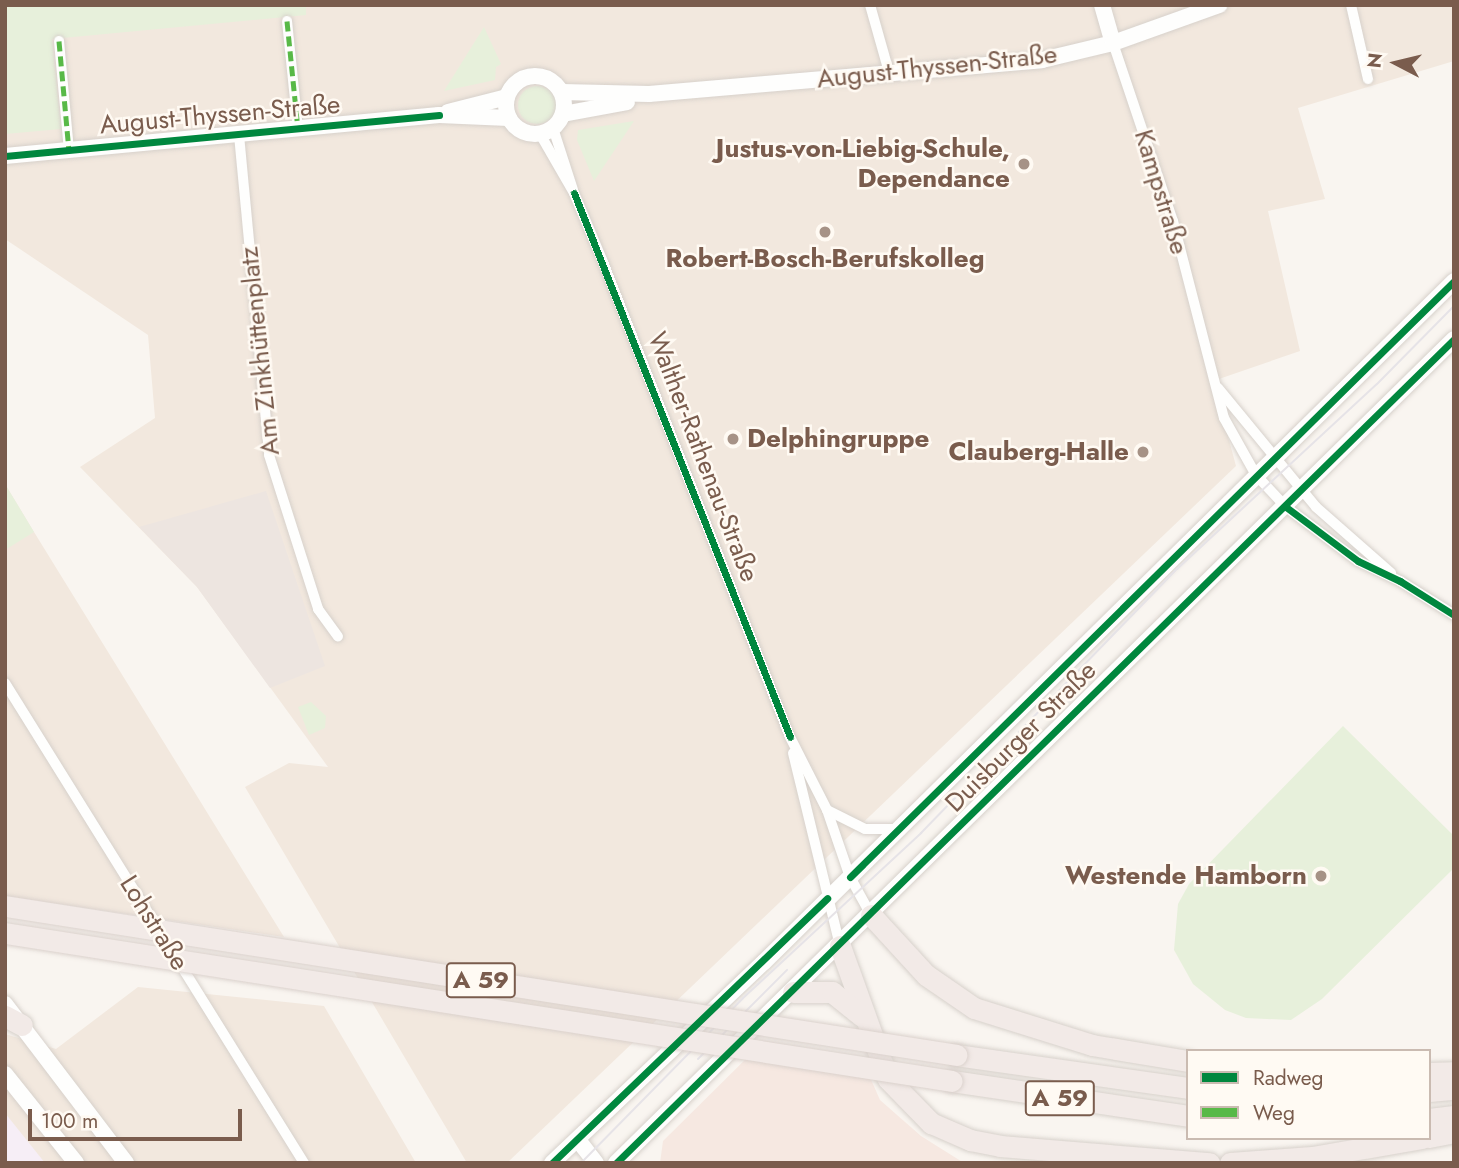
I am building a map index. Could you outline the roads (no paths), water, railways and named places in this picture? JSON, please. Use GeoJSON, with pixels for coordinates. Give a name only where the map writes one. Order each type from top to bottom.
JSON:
{"type":"FeatureCollection","features":[{"type":"Feature","properties":{"kind":"highway","name":"A 59"},"geometry":{"type":"LineString","coordinates":[[5,906],[956,1055],[1186,1088]]}},
{"type":"Feature","properties":{"kind":"highway"},"geometry":{"type":"LineString","coordinates":[[871,915],[926,975],[974,1008],[1092,1045],[1186,1061]]}},
{"type":"Feature","properties":{"kind":"highway","name":"A 59"},"geometry":{"type":"LineString","coordinates":[[5,933],[952,1082],[1186,1116]]}},
{"type":"Feature","properties":{"kind":"highway"},"geometry":{"type":"LineString","coordinates":[[840,946],[862,1016],[888,1079],[913,1108],[947,1132],[1000,1146],[1209,1163]]}},
{"type":"Feature","properties":{"kind":"highway"},"geometry":{"type":"LineString","coordinates":[[793,992],[832,992],[862,1016]]}},
{"type":"Feature","properties":{"kind":"highway"},"geometry":{"type":"LineString","coordinates":[[1431,1073],[1454,1072]]}},
{"type":"Feature","properties":{"kind":"highway"},"geometry":{"type":"LineString","coordinates":[[1431,1091],[1454,1089]]}},
{"type":"Feature","properties":{"kind":"highway"},"geometry":{"type":"LineString","coordinates":[[1431,1119],[1454,1116]]}},
{"type":"Feature","properties":{"kind":"highway"},"geometry":{"type":"LineString","coordinates":[[1431,1137],[1454,1132]]}},
{"type":"Feature","properties":{"kind":"highway"},"geometry":{"type":"LineString","coordinates":[[1230,1163],[1312,1157],[1410,1140]]}},
{"type":"Feature","properties":{"kind":"main road","name":"Kampstraße"},"geometry":{"type":"LineString","coordinates":[[1102,5],[1113,43]]}},
{"type":"Feature","properties":{"kind":"main road","name":"August-Thyssen-Straße"},"geometry":{"type":"LineString","coordinates":[[562,92],[649,94],[1042,60],[1113,43],[1219,5]]}},
{"type":"Feature","properties":{"kind":"main road"},"geometry":{"type":"LineString","coordinates":[[529,76],[548,78],[562,92],[563,114],[547,131],[521,131],[509,118],[507,97],[515,83],[529,76]]}},
{"type":"Feature","properties":{"kind":"main road","name":"August-Thyssen-Straße"},"geometry":{"type":"LineString","coordinates":[[563,114],[649,94]]}},
{"type":"Feature","properties":{"kind":"main road","name":"August-Thyssen-Straße"},"geometry":{"type":"LineString","coordinates":[[439,115],[507,97]]}},
{"type":"Feature","properties":{"kind":"main road","name":"August-Thyssen-Straße"},"geometry":{"type":"LineString","coordinates":[[5,156],[439,115],[509,118]]}},
{"type":"Feature","properties":{"kind":"main road","name":"Duisburger Straße"},"geometry":{"type":"LineString","coordinates":[[552,1163],[850,877],[1454,281]]}},
{"type":"Feature","properties":{"kind":"main road","name":"Duisburger Straße"},"geometry":{"type":"LineString","coordinates":[[617,1163],[1454,339]]}},
{"type":"Feature","properties":{"kind":"main road"},"geometry":{"type":"LineString","coordinates":[[5,1004],[14,1021],[126,1163]]}},
{"type":"Feature","properties":{"kind":"main road"},"geometry":{"type":"LineString","coordinates":[[5,1074],[76,1163]]}},
{"type":"Feature","properties":{"kind":"main road"},"geometry":{"type":"LineString","coordinates":[[578,1140],[596,1163]]}},
{"type":"Feature","properties":{"kind":"street"},"geometry":{"type":"LineString","coordinates":[[870,5],[889,72]]}},
{"type":"Feature","properties":{"kind":"street"},"geometry":{"type":"LineString","coordinates":[[1351,5],[1368,79]]}},
{"type":"Feature","properties":{"kind":"street"},"geometry":{"type":"LineString","coordinates":[[287,21],[298,129]]}},
{"type":"Feature","properties":{"kind":"street"},"geometry":{"type":"LineString","coordinates":[[59,41],[69,150]]}},
{"type":"Feature","properties":{"kind":"street","name":"Kampstraße"},"geometry":{"type":"LineString","coordinates":[[1113,43],[1173,221],[1224,418],[1256,475],[1286,507],[1358,562],[1400,581],[1454,615]]}},
{"type":"Feature","properties":{"kind":"street","name":"Walther-Rathenau-Straße"},"geometry":{"type":"LineString","coordinates":[[547,131],[572,175],[574,193],[790,737],[827,810],[850,877],[871,915]]}},
{"type":"Feature","properties":{"kind":"street","name":"Am Zinkhüttenplatz"},"geometry":{"type":"LineString","coordinates":[[239,135],[268,455],[318,609],[338,637]]}},
{"type":"Feature","properties":{"kind":"street","name":"Kampstraße"},"geometry":{"type":"LineString","coordinates":[[1212,380],[1273,460],[1301,491],[1400,581]]}},
{"type":"Feature","properties":{"kind":"street","name":"Lohstraße"},"geometry":{"type":"LineString","coordinates":[[5,683],[304,1163]]}},
{"type":"Feature","properties":{"kind":"street","name":"Walther-Rathenau-Straße"},"geometry":{"type":"LineString","coordinates":[[790,737],[840,946]]}},
{"type":"Feature","properties":{"kind":"street"},"geometry":{"type":"LineString","coordinates":[[827,810],[865,830],[899,829]]}},
{"type":"Feature","properties":{"kind":"tram line"},"geometry":{"type":"LineString","coordinates":[[581,1163],[743,998],[921,833],[1177,569],[1377,384],[1454,306]]}},
{"type":"Feature","properties":{"kind":"tram line"},"geometry":{"type":"LineString","coordinates":[[698,1059],[787,970]]}},
{"type":"Feature","properties":{"kind":"place","name":"Justus-von-Liebig-Schule, Dependance"},"geometry":{"type":"Point","coordinates":[1024,164]}},
{"type":"Feature","properties":{"kind":"place","name":"Robert-Bosch-Berufskolleg"},"geometry":{"type":"Point","coordinates":[825,232]}},
{"type":"Feature","properties":{"kind":"place","name":"Delphingruppe"},"geometry":{"type":"Point","coordinates":[733,439]}},
{"type":"Feature","properties":{"kind":"place","name":"Clauberg-Halle"},"geometry":{"type":"Point","coordinates":[1143,452]}},
{"type":"Feature","properties":{"kind":"place","name":"Westende Hamborn"},"geometry":{"type":"Point","coordinates":[1321,876]}}]}
